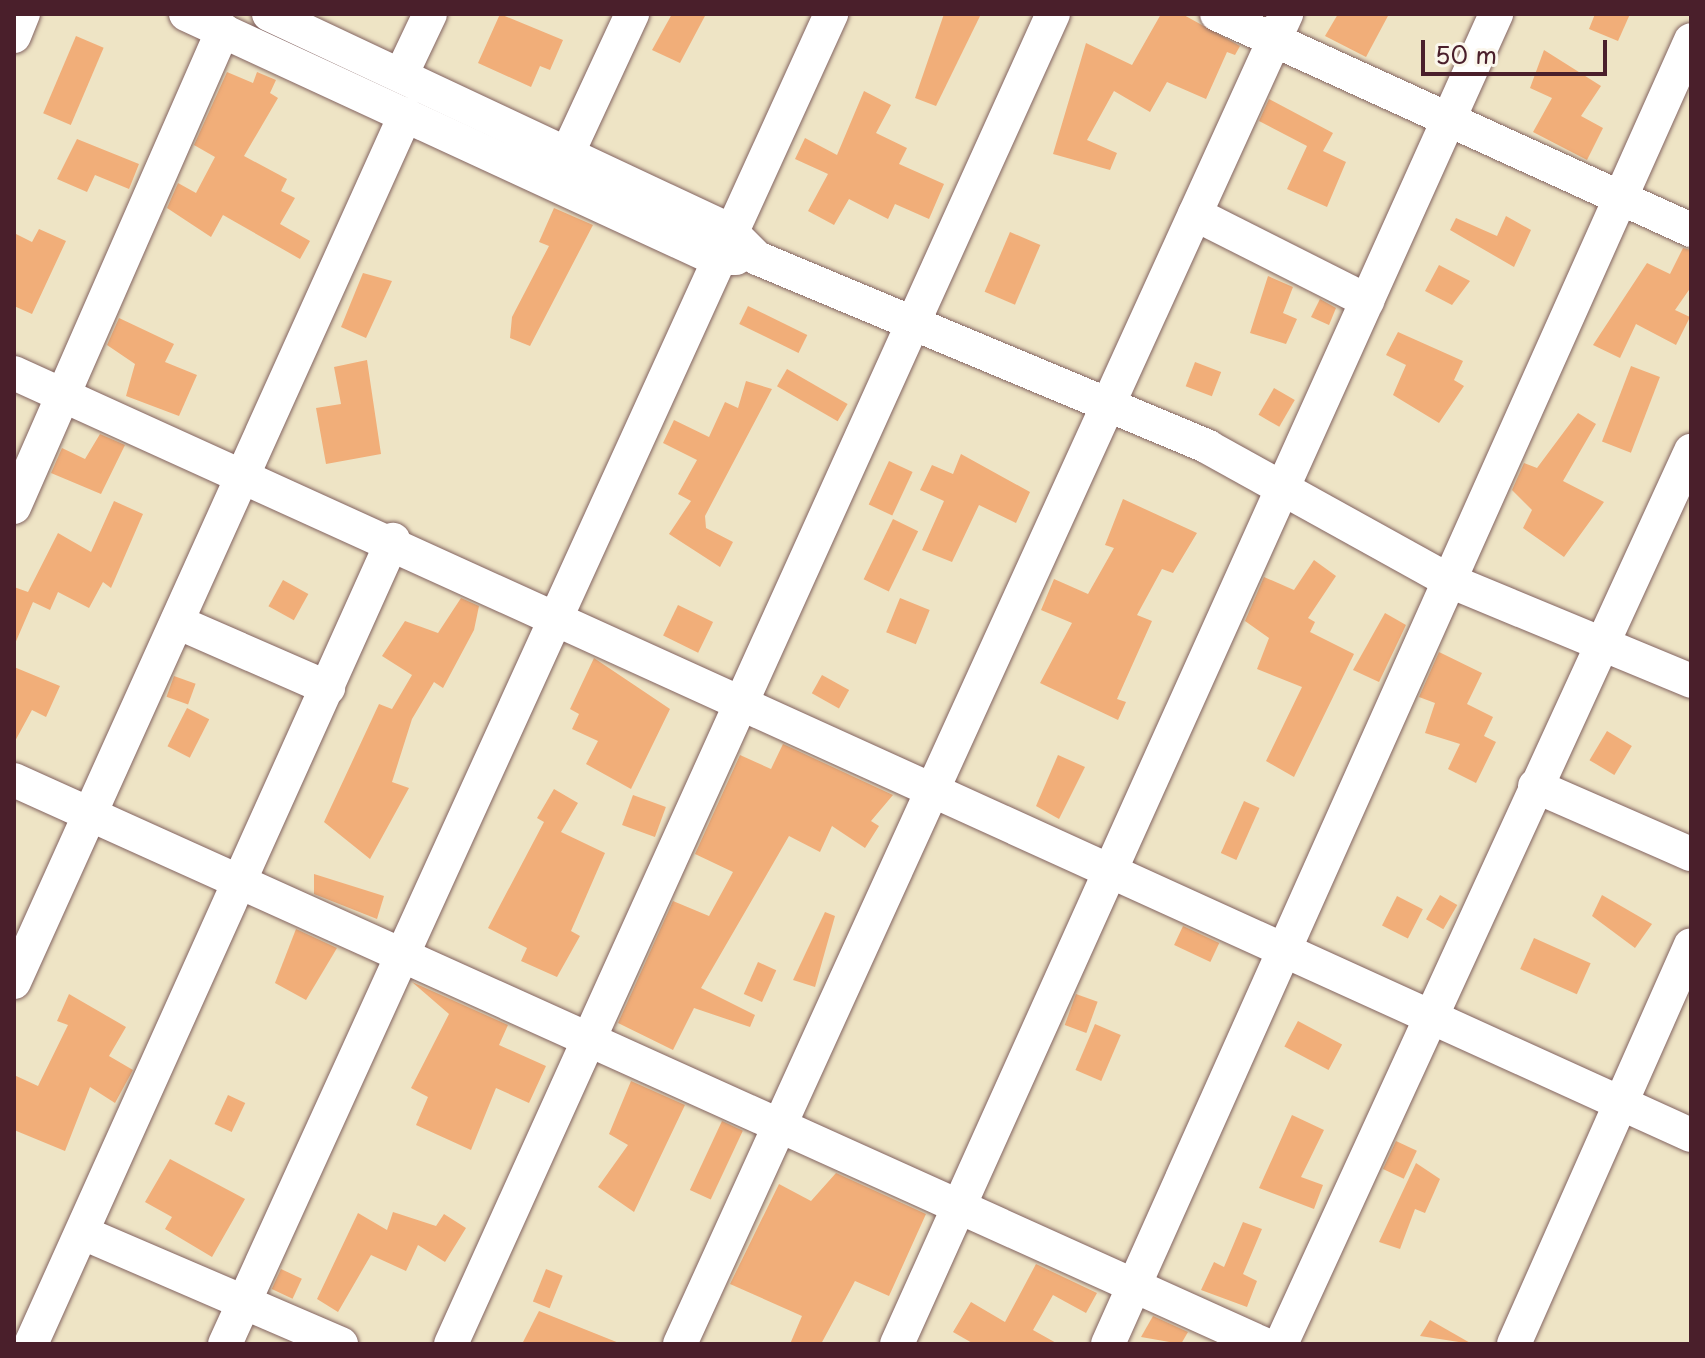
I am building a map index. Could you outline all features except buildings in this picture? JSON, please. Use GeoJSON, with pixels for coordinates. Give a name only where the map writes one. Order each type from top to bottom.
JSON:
{"type":"FeatureCollection","features":[{"type":"Feature","properties":{"kind":"street"},"geometry":{"type":"LineString","coordinates":[[14,36],[23,14]]}},
{"type":"Feature","properties":{"kind":"street"},"geometry":{"type":"LineString","coordinates":[[186,14],[406,114],[1108,404],[1287,490],[1450,581],[1599,647],[1691,681]]}},
{"type":"Feature","properties":{"kind":"street"},"geometry":{"type":"LineString","coordinates":[[269,14],[569,150],[721,244]]}},
{"type":"Feature","properties":{"kind":"street"},"geometry":{"type":"LineString","coordinates":[[402,73],[430,14]]}},
{"type":"Feature","properties":{"kind":"street"},"geometry":{"type":"LineString","coordinates":[[569,150],[632,14]]}},
{"type":"Feature","properties":{"kind":"street"},"geometry":{"type":"LineString","coordinates":[[225,1344],[402,959],[721,244],[831,14]]}},
{"type":"Feature","properties":{"kind":"street"},"geometry":{"type":"LineString","coordinates":[[451,1344],[743,701],[909,322],[1053,14]]}},
{"type":"Feature","properties":{"kind":"street"},"geometry":{"type":"LineString","coordinates":[[1217,14],[1281,27],[1448,119],[1691,230]]}},
{"type":"Feature","properties":{"kind":"street"},"geometry":{"type":"LineString","coordinates":[[897,1344],[1287,490],[1367,301],[1496,14]]}},
{"type":"Feature","properties":{"kind":"street"},"geometry":{"type":"LineString","coordinates":[[680,1344],[781,1124],[929,787],[1281,27]]}},
{"type":"Feature","properties":{"kind":"street"},"geometry":{"type":"LineString","coordinates":[[14,507],[223,30]]}},
{"type":"Feature","properties":{"kind":"street"},"geometry":{"type":"LineString","coordinates":[[1108,1344],[1691,40]]}},
{"type":"Feature","properties":{"kind":"street"},"geometry":{"type":"LineString","coordinates":[[14,982],[406,114]]}},
{"type":"Feature","properties":{"kind":"street"},"geometry":{"type":"LineString","coordinates":[[1195,214],[1367,301]]}},
{"type":"Feature","properties":{"kind":"street"},"geometry":{"type":"LineString","coordinates":[[14,373],[393,540],[1112,871],[1432,1013],[1691,1135]]}},
{"type":"Feature","properties":{"kind":"street"},"geometry":{"type":"LineString","coordinates":[[1281,1344],[1691,451]]}},
{"type":"Feature","properties":{"kind":"street"},"geometry":{"type":"LineString","coordinates":[[31,1344],[241,884],[393,540]]}},
{"type":"Feature","properties":{"kind":"street"},"geometry":{"type":"LineString","coordinates":[[177,622],[328,688]]}},
{"type":"Feature","properties":{"kind":"street"},"geometry":{"type":"LineString","coordinates":[[14,780],[402,959],[781,1124],[1263,1344]]}},
{"type":"Feature","properties":{"kind":"street"},"geometry":{"type":"LineString","coordinates":[[1535,786],[1691,854]]}},
{"type":"Feature","properties":{"kind":"street"},"geometry":{"type":"LineString","coordinates":[[1514,1344],[1691,945]]}},
{"type":"Feature","properties":{"kind":"street"},"geometry":{"type":"LineString","coordinates":[[83,1233],[341,1344]]}}]}
